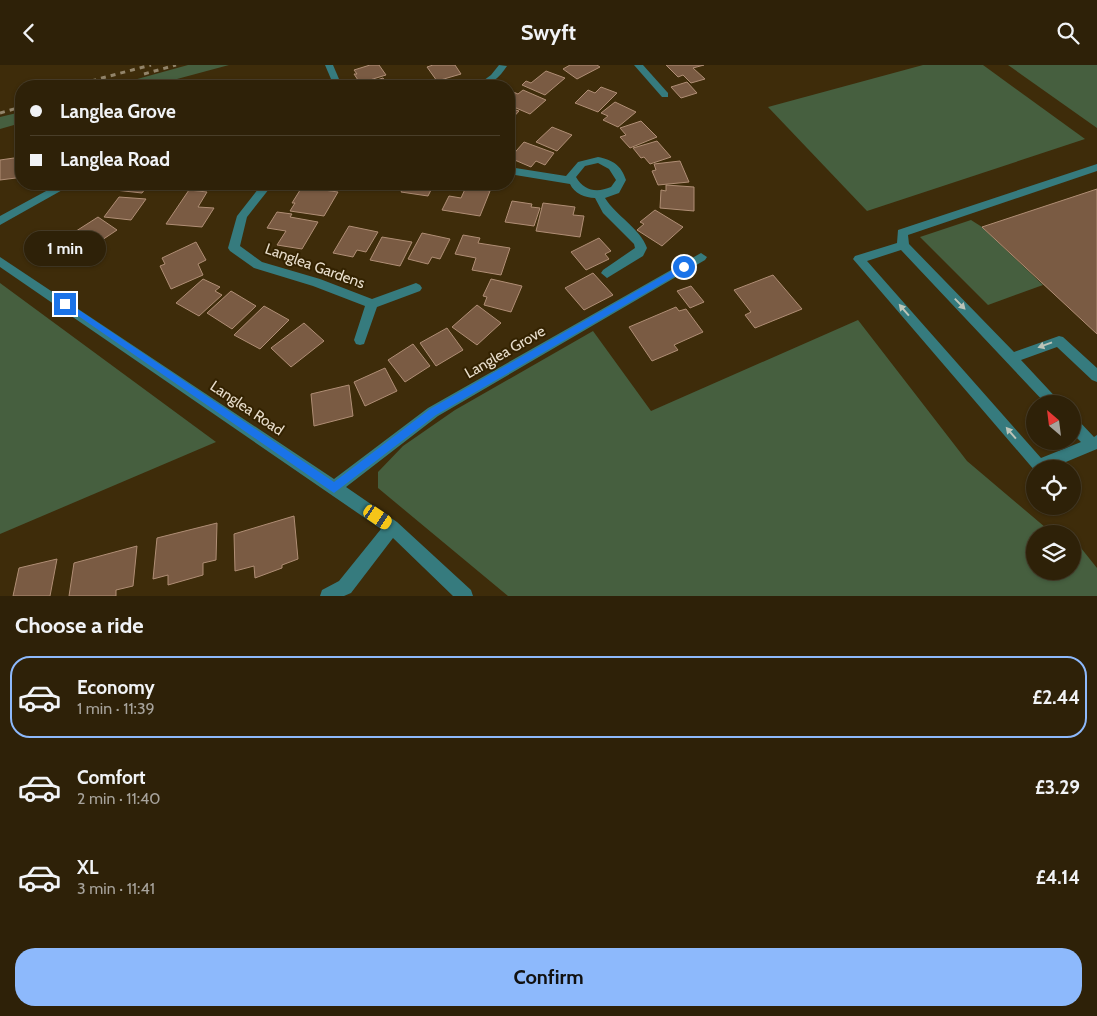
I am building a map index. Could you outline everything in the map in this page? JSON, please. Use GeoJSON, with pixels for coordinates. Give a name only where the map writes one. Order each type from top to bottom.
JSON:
{"type":"FeatureCollection","features":[{"type":"Feature","properties":{"kind":"street"},"geometry":{"type":"LineString","coordinates":[[329,65],[335,80]]}},
{"type":"Feature","properties":{"kind":"street"},"geometry":{"type":"LineString","coordinates":[[489,80],[504,65]]}},
{"type":"Feature","properties":{"kind":"street"},"geometry":{"type":"LineString","coordinates":[[638,65],[665,95]]}},
{"type":"Feature","properties":{"kind":"street"},"geometry":{"type":"LineString","coordinates":[[586,161],[606,162],[618,169],[622,180],[616,190],[605,194],[598,194],[592,195],[577,188],[571,177],[575,167],[586,161]]}},
{"type":"Feature","properties":{"kind":"street"},"geometry":{"type":"LineString","coordinates":[[1047,395],[903,245],[902,233],[1097,167]]}},
{"type":"Feature","properties":{"kind":"street"},"geometry":{"type":"LineString","coordinates":[[515,172],[573,181]]}},
{"type":"Feature","properties":{"kind":"street"},"geometry":{"type":"LineString","coordinates":[[0,221],[55,190]]}},
{"type":"Feature","properties":{"kind":"street","name":"Langlea Gardens"},"geometry":{"type":"LineString","coordinates":[[263,190],[242,216],[234,248],[258,265],[316,282],[372,304],[416,288]]}},
{"type":"Feature","properties":{"kind":"street"},"geometry":{"type":"LineString","coordinates":[[598,194],[607,210],[639,242],[641,248],[639,253],[607,273]]}},
{"type":"Feature","properties":{"kind":"street"},"geometry":{"type":"LineString","coordinates":[[903,245],[859,259],[1039,466],[1094,443],[1081,431]]}},
{"type":"Feature","properties":{"kind":"street","name":"Langlea Grove"},"geometry":{"type":"LineString","coordinates":[[334,488],[433,412],[701,257]]}},
{"type":"Feature","properties":{"kind":"street","name":"Langlea Road"},"geometry":{"type":"LineString","coordinates":[[0,261],[392,527],[465,596]]}},
{"type":"Feature","properties":{"kind":"street","name":"Langlea Gardens"},"geometry":{"type":"LineString","coordinates":[[360,340],[372,304]]}},
{"type":"Feature","properties":{"kind":"street"},"geometry":{"type":"LineString","coordinates":[[1012,358],[1059,341],[1097,376]]}},
{"type":"Feature","properties":{"kind":"street"},"geometry":{"type":"LineString","coordinates":[[328,596],[345,587],[392,527]]}},
{"type":"Feature","properties":{"kind":"green space"},"geometry":{"type":"Polygon","coordinates":[[[188,65],[229,65],[173,80],[134,80],[188,65]]]}},
{"type":"Feature","properties":{"kind":"green space"},"geometry":{"type":"Polygon","coordinates":[[[923,65],[983,65],[1085,139],[867,211],[768,107],[923,65]]]}},
{"type":"Feature","properties":{"kind":"green space"},"geometry":{"type":"Polygon","coordinates":[[[1008,65],[1097,65],[1097,128],[1008,65]]]}},
{"type":"Feature","properties":{"kind":"green space"},"geometry":{"type":"Polygon","coordinates":[[[15,113],[15,125],[0,129],[0,117],[15,113]]]}},
{"type":"Feature","properties":{"kind":"green space"},"geometry":{"type":"Polygon","coordinates":[[[971,220],[982,227],[1043,285],[988,305],[920,237],[971,220]]]}},
{"type":"Feature","properties":{"kind":"green space"},"geometry":{"type":"Polygon","coordinates":[[[0,283],[216,442],[0,534],[0,283]]]}},
{"type":"Feature","properties":{"kind":"green space"},"geometry":{"type":"Polygon","coordinates":[[[858,320],[967,461],[1026,511],[1026,515],[1031,515],[1043,525],[1026,525],[1026,580],[1081,580],[1081,548],[1097,568],[1097,596],[508,596],[378,488],[378,472],[403,446],[455,410],[593,331],[651,411],[858,320]]]}},
{"type":"Feature","properties":{"kind":"building"},"geometry":{"type":"Polygon","coordinates":[[[370,65],[379,65],[386,75],[370,80],[358,80],[354,70],[370,65]]]}},
{"type":"Feature","properties":{"kind":"building"},"geometry":{"type":"Polygon","coordinates":[[[433,65],[455,65],[461,74],[436,80],[427,67],[433,65]]]}},
{"type":"Feature","properties":{"kind":"building"},"geometry":{"type":"Polygon","coordinates":[[[570,65],[597,65],[600,67],[577,79],[563,69],[570,65]]]}},
{"type":"Feature","properties":{"kind":"building"},"geometry":{"type":"Polygon","coordinates":[[[666,65],[704,65],[693,68],[705,79],[691,83],[683,75],[678,77],[666,65]]]}},
{"type":"Feature","properties":{"kind":"building"},"geometry":{"type":"Polygon","coordinates":[[[546,71],[565,78],[545,95],[522,85],[526,81],[531,83],[546,71]]]}},
{"type":"Feature","properties":{"kind":"building"},"geometry":{"type":"Polygon","coordinates":[[[687,82],[697,93],[681,98],[671,87],[687,82]]]}},
{"type":"Feature","properties":{"kind":"building"},"geometry":{"type":"Polygon","coordinates":[[[601,87],[617,93],[598,112],[575,103],[588,90],[595,93],[601,87]]]}},
{"type":"Feature","properties":{"kind":"building"},"geometry":{"type":"Polygon","coordinates":[[[523,90],[546,100],[530,114],[515,108],[515,93],[518,94],[523,90]]]}},
{"type":"Feature","properties":{"kind":"building"},"geometry":{"type":"Polygon","coordinates":[[[615,102],[636,112],[618,127],[603,120],[608,116],[601,113],[615,102]]]}},
{"type":"Feature","properties":{"kind":"building"},"geometry":{"type":"Polygon","coordinates":[[[641,121],[657,137],[630,148],[620,137],[626,135],[620,128],[641,121]]]}},
{"type":"Feature","properties":{"kind":"building"},"geometry":{"type":"Polygon","coordinates":[[[552,127],[572,135],[557,151],[536,142],[552,127]]]}},
{"type":"Feature","properties":{"kind":"building"},"geometry":{"type":"Polygon","coordinates":[[[657,141],[671,157],[650,164],[644,157],[641,158],[633,148],[657,141]]]}},
{"type":"Feature","properties":{"kind":"building"},"geometry":{"type":"Polygon","coordinates":[[[524,142],[554,153],[545,165],[536,161],[531,167],[515,160],[515,152],[524,142]]]}},
{"type":"Feature","properties":{"kind":"building"},"geometry":{"type":"Polygon","coordinates":[[[15,158],[15,178],[0,180],[0,160],[15,158]]]}},
{"type":"Feature","properties":{"kind":"building"},"geometry":{"type":"Polygon","coordinates":[[[680,161],[689,182],[658,185],[652,171],[656,170],[654,164],[680,161]]]}},
{"type":"Feature","properties":{"kind":"building"},"geometry":{"type":"Polygon","coordinates":[[[666,185],[694,187],[694,211],[660,208],[661,190],[666,191],[666,185]]]}},
{"type":"Feature","properties":{"kind":"building"},"geometry":{"type":"Polygon","coordinates":[[[1097,189],[1097,334],[982,227],[1097,189]]]}},
{"type":"Feature","properties":{"kind":"building"},"geometry":{"type":"Polygon","coordinates":[[[115,190],[144,190],[142,193],[115,190]]]}},
{"type":"Feature","properties":{"kind":"building"},"geometry":{"type":"Polygon","coordinates":[[[189,190],[207,192],[198,207],[214,208],[202,227],[166,224],[189,190]]]}},
{"type":"Feature","properties":{"kind":"building"},"geometry":{"type":"Polygon","coordinates":[[[300,190],[338,192],[324,216],[290,211],[295,203],[292,203],[300,190]]]}},
{"type":"Feature","properties":{"kind":"building"},"geometry":{"type":"Polygon","coordinates":[[[402,190],[431,190],[428,196],[401,192],[402,190]]]}},
{"type":"Feature","properties":{"kind":"building"},"geometry":{"type":"Polygon","coordinates":[[[465,190],[490,191],[480,216],[442,210],[449,196],[461,198],[465,190]]]}},
{"type":"Feature","properties":{"kind":"building"},"geometry":{"type":"Polygon","coordinates":[[[119,197],[146,199],[131,220],[104,217],[119,197]]]}},
{"type":"Feature","properties":{"kind":"building"},"geometry":{"type":"Polygon","coordinates":[[[512,201],[532,204],[531,207],[540,208],[534,226],[505,222],[512,201]]]}},
{"type":"Feature","properties":{"kind":"building"},"geometry":{"type":"Polygon","coordinates":[[[543,203],[575,207],[573,215],[584,216],[580,237],[536,231],[543,203]]]}},
{"type":"Feature","properties":{"kind":"building"},"geometry":{"type":"Polygon","coordinates":[[[655,210],[683,227],[662,246],[637,230],[644,224],[640,222],[655,210]]]}},
{"type":"Feature","properties":{"kind":"building"},"geometry":{"type":"Polygon","coordinates":[[[277,212],[292,214],[290,217],[318,222],[302,249],[277,245],[286,231],[267,228],[277,212]]]}},
{"type":"Feature","properties":{"kind":"building"},"geometry":{"type":"Polygon","coordinates":[[[98,217],[117,230],[78,256],[59,242],[98,217]]]}},
{"type":"Feature","properties":{"kind":"building"},"geometry":{"type":"Polygon","coordinates":[[[349,226],[378,232],[366,252],[357,250],[353,257],[333,253],[349,226]]]}},
{"type":"Feature","properties":{"kind":"building"},"geometry":{"type":"Polygon","coordinates":[[[422,233],[450,239],[440,259],[432,257],[428,264],[408,259],[422,233]]]}},
{"type":"Feature","properties":{"kind":"building"},"geometry":{"type":"Polygon","coordinates":[[[463,235],[480,238],[478,243],[510,248],[501,275],[472,270],[476,258],[455,254],[463,235]]]}},
{"type":"Feature","properties":{"kind":"building"},"geometry":{"type":"Polygon","coordinates":[[[382,237],[412,242],[400,266],[370,260],[382,237]]]}},
{"type":"Feature","properties":{"kind":"building"},"geometry":{"type":"Polygon","coordinates":[[[599,238],[611,251],[605,254],[609,259],[586,270],[571,252],[599,238]]]}},
{"type":"Feature","properties":{"kind":"building"},"geometry":{"type":"Polygon","coordinates":[[[196,242],[206,260],[198,264],[203,275],[171,289],[160,266],[165,264],[162,258],[196,242]]]}},
{"type":"Feature","properties":{"kind":"building"},"geometry":{"type":"Polygon","coordinates":[[[593,273],[613,295],[584,310],[565,288],[593,273]]]}},
{"type":"Feature","properties":{"kind":"building"},"geometry":{"type":"Polygon","coordinates":[[[773,275],[802,309],[755,328],[745,315],[751,312],[734,290],[773,275]]]}},
{"type":"Feature","properties":{"kind":"building"},"geometry":{"type":"Polygon","coordinates":[[[203,279],[220,287],[215,291],[222,295],[199,316],[176,303],[203,279]]]}},
{"type":"Feature","properties":{"kind":"building"},"geometry":{"type":"Polygon","coordinates":[[[491,279],[522,286],[511,312],[484,305],[487,297],[483,296],[491,279]]]}},
{"type":"Feature","properties":{"kind":"building"},"geometry":{"type":"Polygon","coordinates":[[[691,286],[704,302],[690,308],[677,291],[691,286]]]}},
{"type":"Feature","properties":{"kind":"building"},"geometry":{"type":"Polygon","coordinates":[[[231,291],[256,306],[232,329],[207,313],[231,291]]]}},
{"type":"Feature","properties":{"kind":"building"},"geometry":{"type":"Polygon","coordinates":[[[477,305],[501,323],[477,345],[452,327],[477,305]]]}},
{"type":"Feature","properties":{"kind":"building"},"geometry":{"type":"Polygon","coordinates":[[[264,306],[289,320],[260,349],[234,335],[264,306]]]}},
{"type":"Feature","properties":{"kind":"building"},"geometry":{"type":"Polygon","coordinates":[[[676,307],[679,311],[686,309],[703,332],[674,345],[678,350],[652,361],[629,327],[676,307]]]}},
{"type":"Feature","properties":{"kind":"building"},"geometry":{"type":"Polygon","coordinates":[[[304,323],[324,341],[291,367],[271,348],[304,323]]]}},
{"type":"Feature","properties":{"kind":"building"},"geometry":{"type":"Polygon","coordinates":[[[447,328],[463,350],[436,366],[420,343],[447,328]]]}},
{"type":"Feature","properties":{"kind":"building"},"geometry":{"type":"Polygon","coordinates":[[[413,344],[430,366],[405,382],[388,360],[413,344]]]}},
{"type":"Feature","properties":{"kind":"building"},"geometry":{"type":"Polygon","coordinates":[[[385,368],[397,391],[365,406],[354,382],[385,368]]]}},
{"type":"Feature","properties":{"kind":"building"},"geometry":{"type":"Polygon","coordinates":[[[349,385],[353,416],[314,426],[311,394],[349,385]]]}},
{"type":"Feature","properties":{"kind":"building"},"geometry":{"type":"Polygon","coordinates":[[[294,516],[298,559],[282,565],[282,568],[255,578],[254,566],[235,571],[234,534],[294,516]]]}},
{"type":"Feature","properties":{"kind":"building"},"geometry":{"type":"Polygon","coordinates":[[[217,523],[216,560],[203,563],[203,575],[168,585],[168,575],[153,579],[157,538],[217,523]]]}},
{"type":"Feature","properties":{"kind":"building"},"geometry":{"type":"Polygon","coordinates":[[[137,546],[133,586],[116,590],[116,596],[69,596],[74,563],[137,546]]]}},
{"type":"Feature","properties":{"kind":"building"},"geometry":{"type":"Polygon","coordinates":[[[57,559],[50,596],[13,596],[19,568],[57,559]]]}},
{"type":"Feature","properties":{"kind":"railway"},"geometry":{"type":"LineString","coordinates":[[95,80],[151,65]]}},
{"type":"Feature","properties":{"kind":"railway"},"geometry":{"type":"LineString","coordinates":[[144,74],[176,65]]}},
{"type":"Feature","properties":{"kind":"railway"},"geometry":{"type":"LineString","coordinates":[[0,113],[15,109]]}},
{"type":"Feature","properties":{"kind":"route"},"geometry":{"type":"LineString","coordinates":[[65,304],[334,488],[433,412],[684,267]]}}]}
